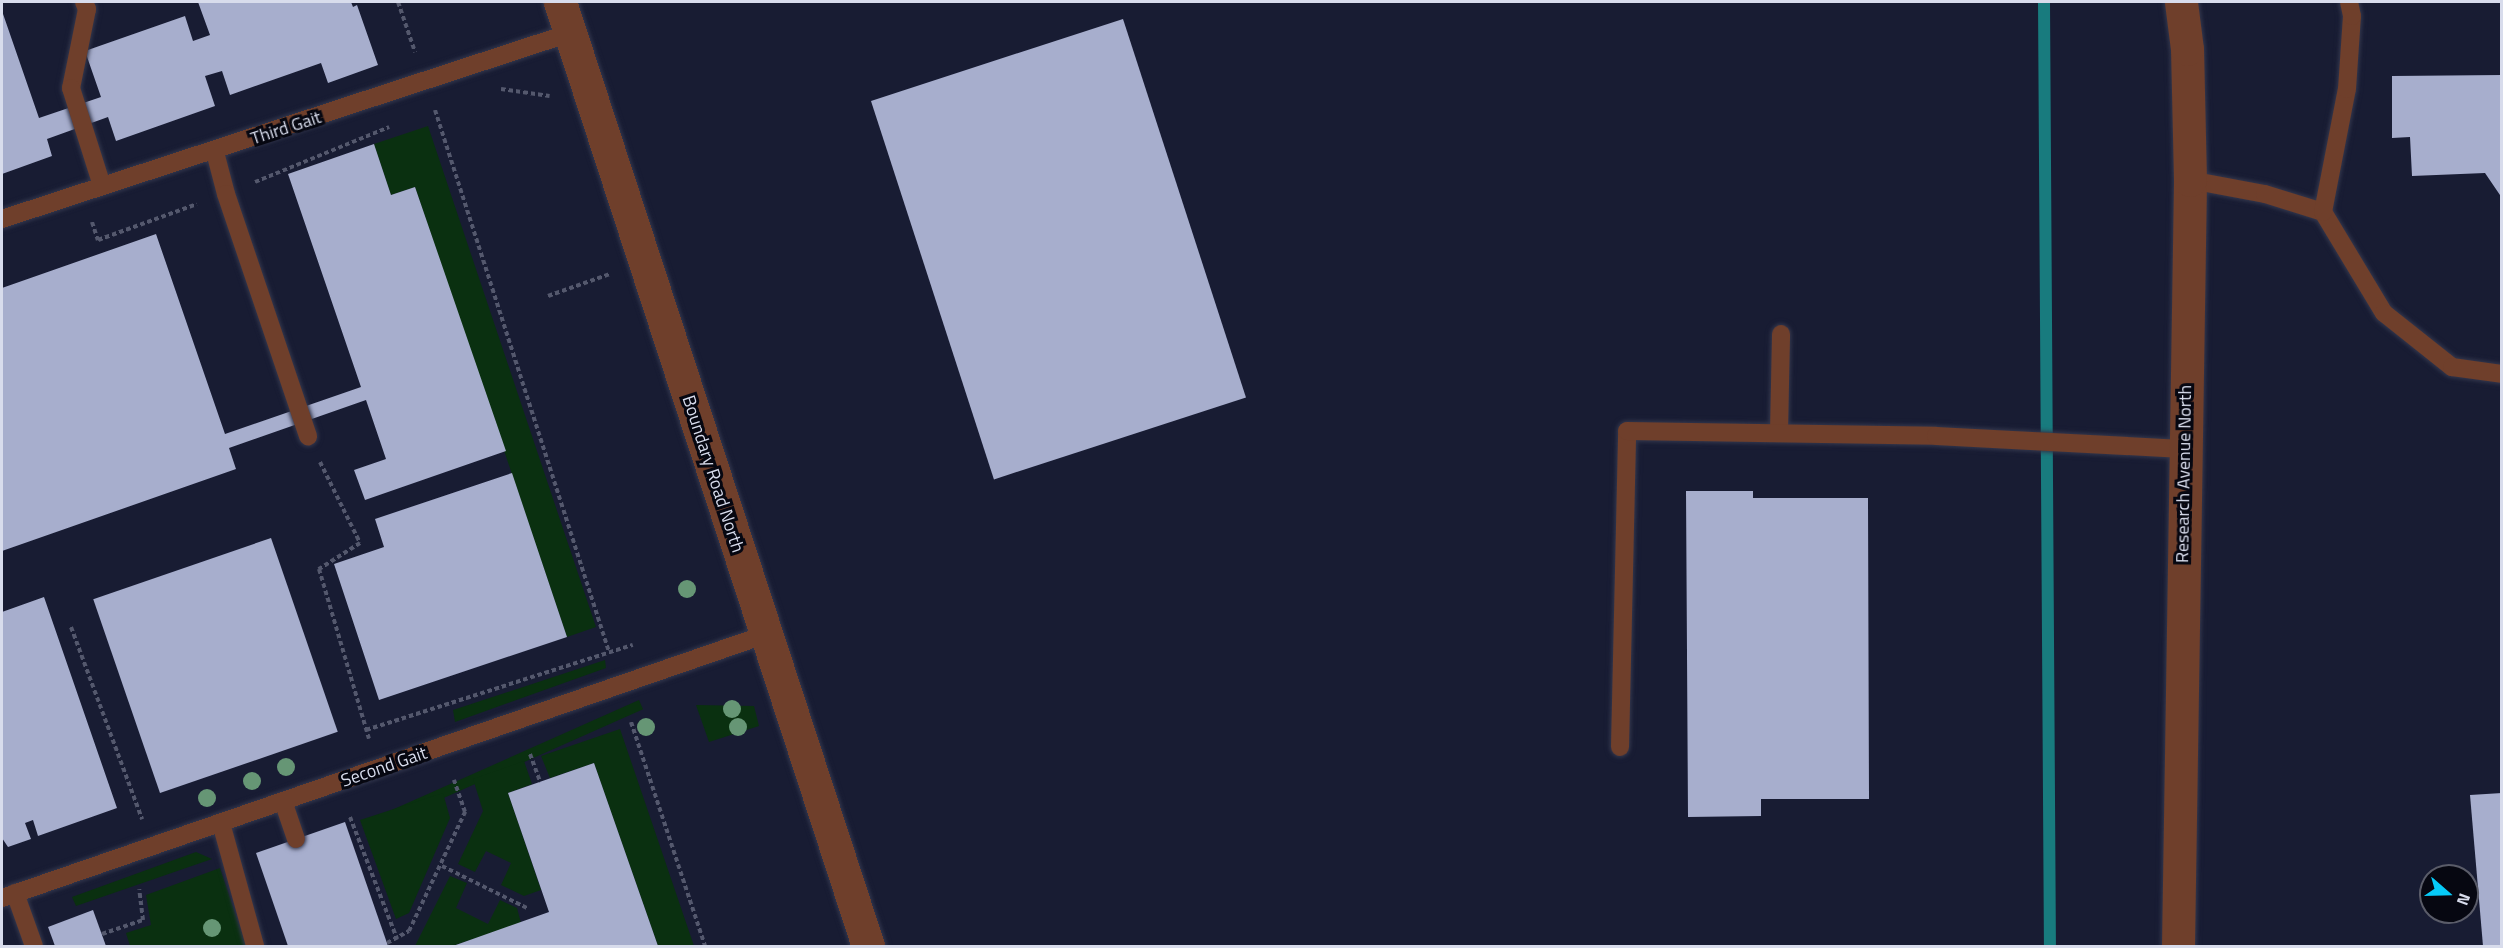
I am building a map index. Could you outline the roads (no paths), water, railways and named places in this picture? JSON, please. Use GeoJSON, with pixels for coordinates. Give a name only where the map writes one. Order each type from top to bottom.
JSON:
{"type":"FeatureCollection","features":[{"type":"Feature","properties":{"kind":"street","name":"Boundary Road North"},"geometry":{"type":"LineString","coordinates":[[560,2],[868,946]]}},
{"type":"Feature","properties":{"kind":"street","name":"Research Avenue North"},"geometry":{"type":"LineString","coordinates":[[2178,946],[2183,448],[2190,180],[2187,49],[2181,2]]}},
{"type":"Feature","properties":{"kind":"lane"},"geometry":{"type":"LineString","coordinates":[[84,2],[87,9],[71,87],[102,186]]}},
{"type":"Feature","properties":{"kind":"lane"},"geometry":{"type":"LineString","coordinates":[[2323,212],[2347,89],[2352,16],[2349,2]]}},
{"type":"Feature","properties":{"kind":"lane","name":"Third Gait"},"geometry":{"type":"LineString","coordinates":[[2,219],[215,152],[570,33]]}},
{"type":"Feature","properties":{"kind":"lane"},"geometry":{"type":"LineString","coordinates":[[215,152],[226,194],[308,436]]}},
{"type":"Feature","properties":{"kind":"lane"},"geometry":{"type":"LineString","coordinates":[[2190,180],[2265,194],[2323,212],[2384,313],[2452,367],[2502,374]]}},
{"type":"Feature","properties":{"kind":"lane"},"geometry":{"type":"LineString","coordinates":[[1779,432],[1781,334]]}},
{"type":"Feature","properties":{"kind":"lane"},"geometry":{"type":"LineString","coordinates":[[1620,747],[1628,431],[1779,432],[2183,448]]}},
{"type":"Feature","properties":{"kind":"lane","name":"Second Gait"},"geometry":{"type":"LineString","coordinates":[[8,896],[153,848],[767,634]]}},
{"type":"Feature","properties":{"kind":"lane"},"geometry":{"type":"LineString","coordinates":[[284,801],[296,839]]}},
{"type":"Feature","properties":{"kind":"lane"},"geometry":{"type":"LineString","coordinates":[[221,823],[255,946]]}},
{"type":"Feature","properties":{"kind":"lane"},"geometry":{"type":"LineString","coordinates":[[8,896],[34,946]]}},
{"type":"Feature","properties":{"kind":"waterway"},"geometry":{"type":"LineString","coordinates":[[2044,2],[2050,946]]}}]}
